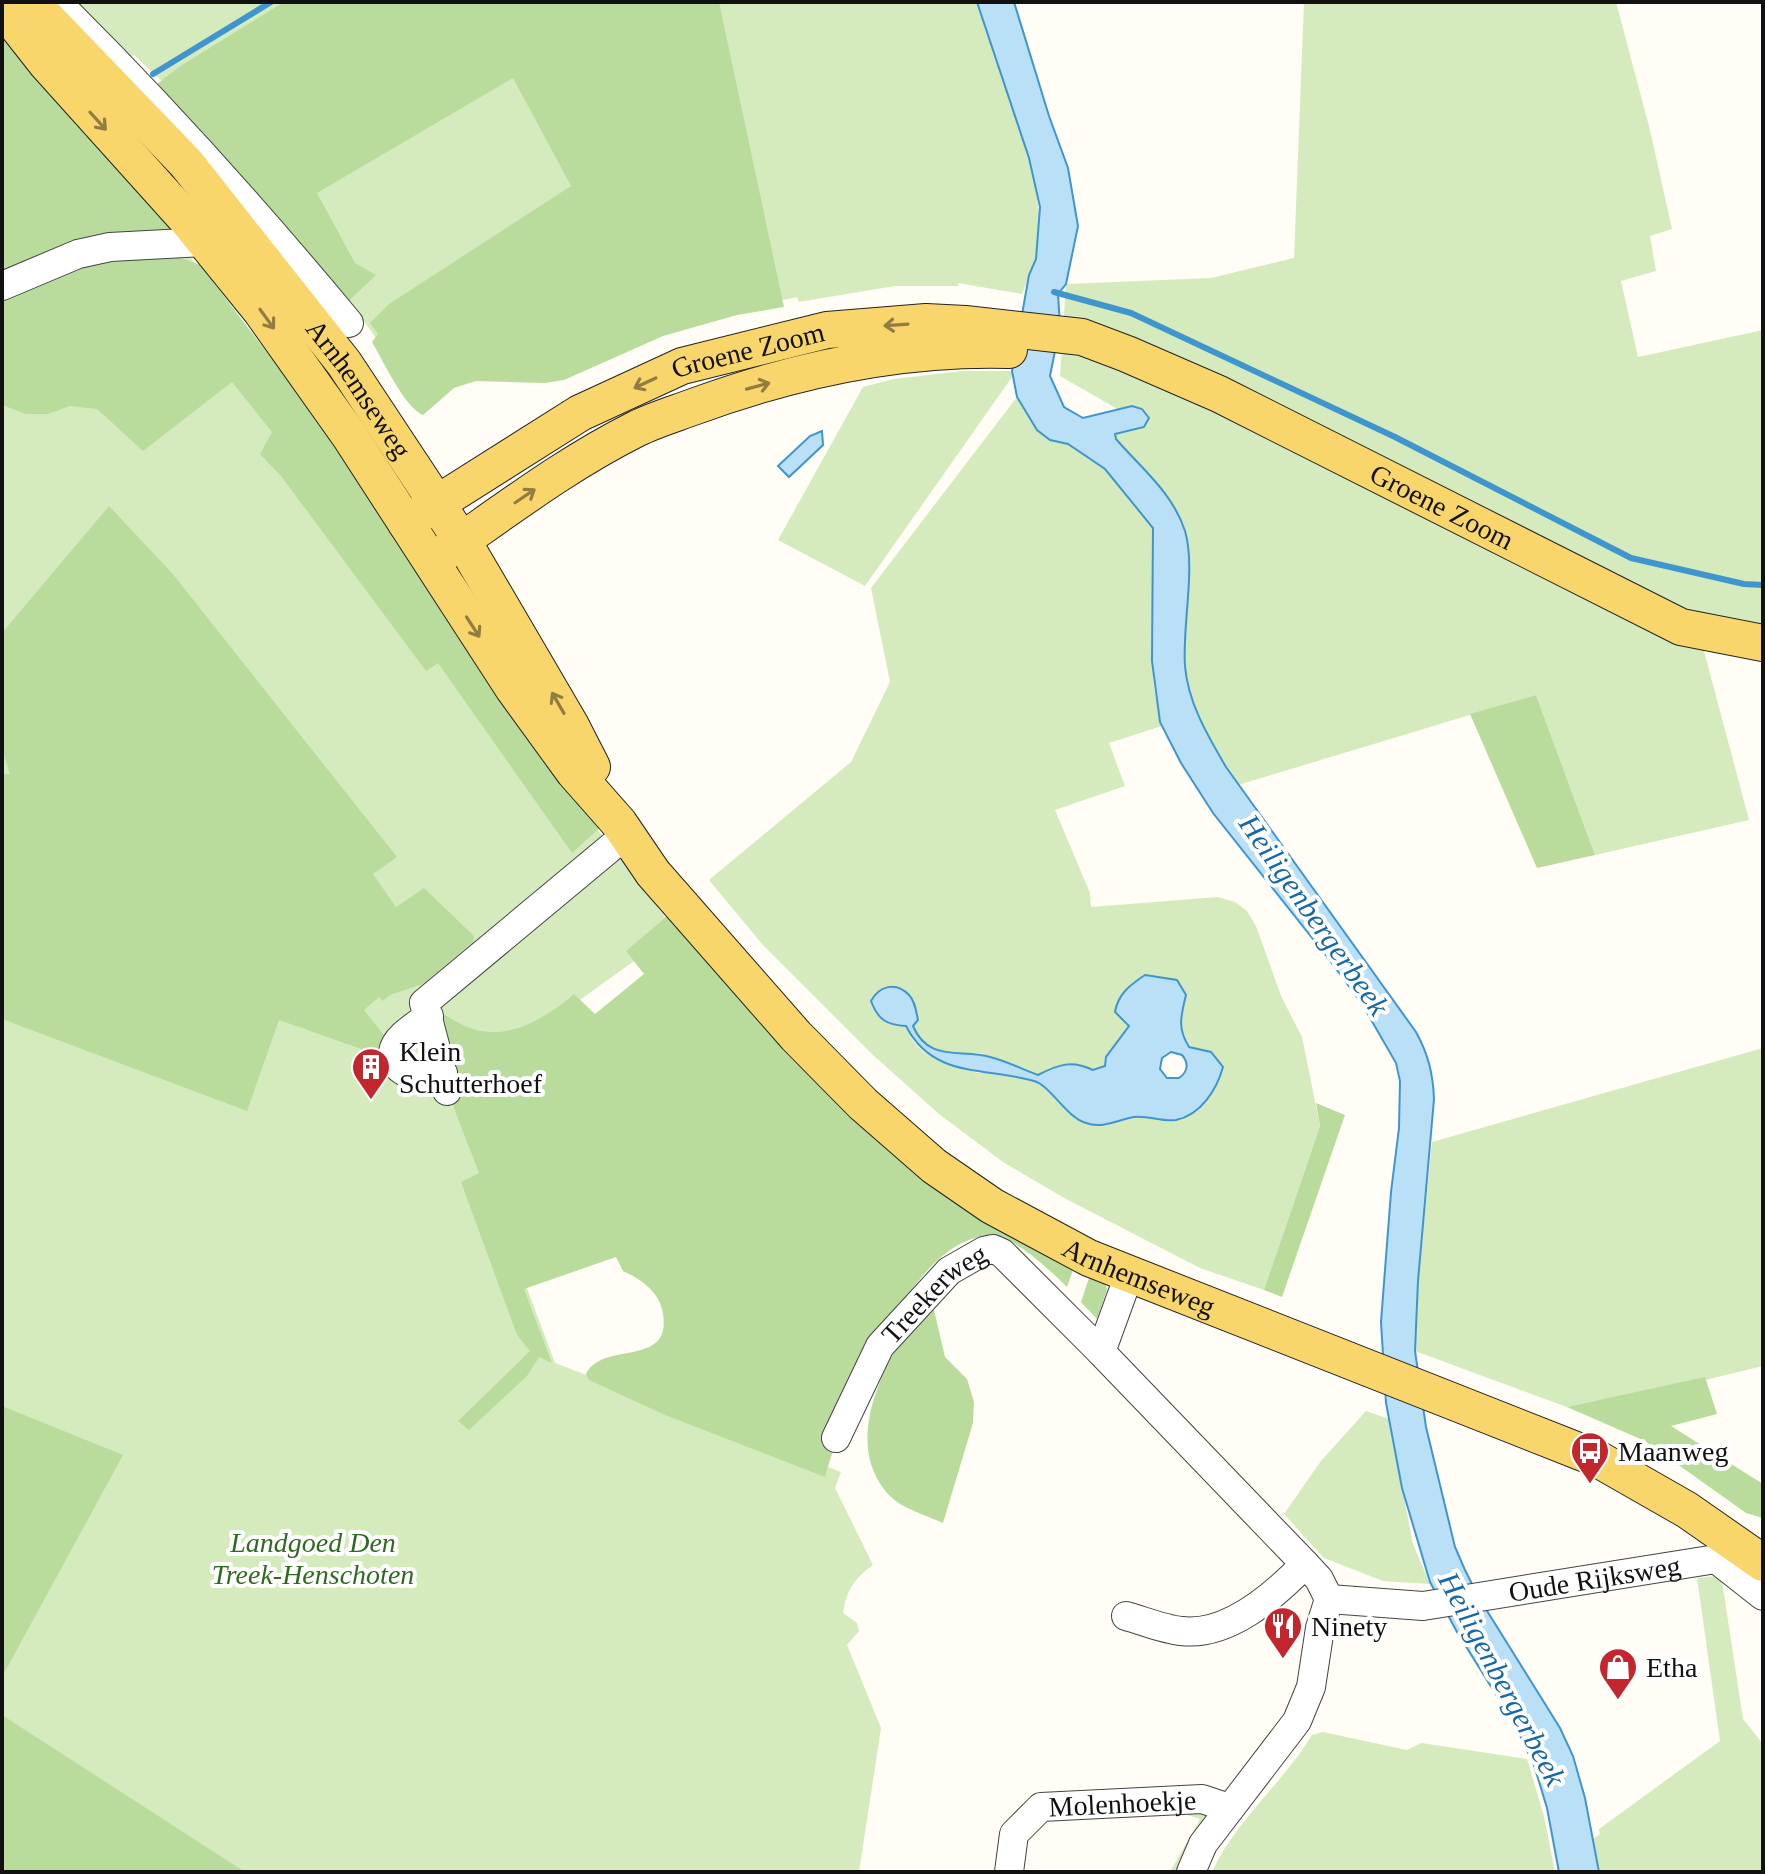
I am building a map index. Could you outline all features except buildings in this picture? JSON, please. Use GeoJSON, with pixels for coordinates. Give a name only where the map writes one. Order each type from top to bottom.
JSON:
{"type":"FeatureCollection","features":[{"type":"Feature","properties":{"kind":"main road","name":"Arnhemseweg"},"geometry":{"type":"LineString","coordinates":[[31,2],[186,163],[344,363],[437,501],[570,724],[623,828],[653,873],[796,1036],[863,1104],[934,1166],[992,1206],[1089,1258],[1511,1422],[1623,1471],[1687,1510],[1763,1563]]}},
{"type":"Feature","properties":{"kind":"main road","name":"Arnhemseweg"},"geometry":{"type":"LineString","coordinates":[[2,7],[46,63],[261,311],[349,435],[513,688],[574,772],[623,828]]}},
{"type":"Feature","properties":{"kind":"main road","name":"Groene Zoom"},"geometry":{"type":"LineString","coordinates":[[406,523],[580,413],[682,366],[827,330],[926,322],[964,336],[1081,345],[1127,354],[1219,394],[1681,627],[1763,643]]}},
{"type":"Feature","properties":{"kind":"main road","name":"Groene Zoom"},"geometry":{"type":"LineString","coordinates":[[431,561],[567,468],[638,428],[724,396],[846,362],[964,336]]}},
{"type":"Feature","properties":{"kind":"street","name":"Arnhemseweg"},"geometry":{"type":"LineString","coordinates":[[57,2],[133,78],[268,225],[349,323]]}},
{"type":"Feature","properties":{"kind":"street"},"geometry":{"type":"LineString","coordinates":[[2,286],[78,254],[110,247],[204,242]]}},
{"type":"Feature","properties":{"kind":"street"},"geometry":{"type":"LineString","coordinates":[[429,1016],[400,1039],[393,1051],[394,1062],[405,1072],[445,1082],[429,1016],[424,1003],[623,828]]}},
{"type":"Feature","properties":{"kind":"street","name":"Treekerweg"},"geometry":{"type":"LineString","coordinates":[[836,1438],[880,1346],[949,1271],[993,1249],[1002,1253],[1101,1352],[1305,1564],[1319,1579],[1329,1599]]}},
{"type":"Feature","properties":{"kind":"street"},"geometry":{"type":"LineString","coordinates":[[1101,1352],[1129,1275]]}},
{"type":"Feature","properties":{"kind":"street","name":"Oude Rijksweg"},"geometry":{"type":"LineString","coordinates":[[1329,1599],[1423,1606],[1716,1559],[1763,1596]]}},
{"type":"Feature","properties":{"kind":"street"},"geometry":{"type":"LineString","coordinates":[[1126,1616],[1183,1631],[1213,1627],[1255,1610],[1305,1564]]}},
{"type":"Feature","properties":{"kind":"street"},"geometry":{"type":"LineString","coordinates":[[1191,1872],[1203,1844],[1297,1721],[1311,1687],[1320,1628],[1329,1599]]}},
{"type":"Feature","properties":{"kind":"street","name":"Molenhoekje"},"geometry":{"type":"LineString","coordinates":[[1009,1872],[1014,1834],[1041,1807],[1202,1799],[1229,1808]]}},
{"type":"Feature","properties":{"kind":"green space"},"geometry":{"type":"Polygon","coordinates":[[[73,2],[977,2],[1022,131],[1031,167],[1040,233],[1036,260],[1022,294],[958,283],[958,286],[895,286],[799,302],[797,297],[734,310],[611,316],[420,402],[356,310],[251,177],[174,94],[134,55],[129,58],[73,2]]]}},
{"type":"Feature","properties":{"kind":"green space"},"geometry":{"type":"Polygon","coordinates":[[[284,2],[719,2],[784,307],[737,315],[663,336],[564,380],[545,383],[476,381],[454,388],[423,415],[409,403],[394,382],[372,342],[378,334],[370,323],[389,304],[571,186],[513,78],[317,193],[355,263],[376,275],[340,309],[138,99],[179,67],[284,2]]]}},
{"type":"Feature","properties":{"kind":"green space"},"geometry":{"type":"Polygon","coordinates":[[[1304,2],[1616,2],[1672,229],[1650,236],[1656,271],[1621,281],[1638,357],[1763,330],[1763,626],[1704,651],[1749,820],[1595,855],[1536,695],[1238,785],[1212,744],[1197,715],[1187,684],[1185,647],[1189,572],[1185,532],[1165,493],[1116,439],[1115,434],[1137,428],[1132,406],[1119,410],[1060,376],[1066,284],[1211,278],[1294,258],[1304,2]]]}},
{"type":"Feature","properties":{"kind":"green space"},"geometry":{"type":"Polygon","coordinates":[[[2,31],[180,239],[67,249],[2,269],[2,31]]]}},
{"type":"Feature","properties":{"kind":"green space","name":"Landgoed Den Treek-Henschoten"},"geometry":{"type":"Polygon","coordinates":[[[2,35],[226,299],[577,803],[676,931],[453,1091],[555,1363],[841,1472],[835,1488],[873,1565],[856,1580],[847,1597],[843,1613],[857,1623],[859,1631],[847,1645],[881,1728],[859,1872],[2,1872],[2,35]]]}},
{"type":"Feature","properties":{"kind":"green space"},"geometry":{"type":"Polygon","coordinates":[[[115,256],[178,257],[200,265],[331,436],[604,824],[572,853],[438,663],[426,671],[281,476],[260,454],[272,432],[232,382],[143,451],[97,409],[70,406],[48,414],[26,414],[2,405],[2,286],[115,256]]]}},
{"type":"Feature","properties":{"kind":"green space"},"geometry":{"type":"Polygon","coordinates":[[[963,371],[1012,371],[1012,377],[865,586],[778,540],[863,387],[894,379],[963,371]]]}},
{"type":"Feature","properties":{"kind":"green space"},"geometry":{"type":"Polygon","coordinates":[[[1017,397],[1037,430],[1050,440],[1068,444],[1105,469],[1153,528],[1152,661],[1162,726],[1109,743],[1125,786],[1055,810],[1090,893],[1091,907],[1218,897],[1235,902],[1247,911],[1256,926],[1281,996],[1302,1037],[1320,1126],[1264,1290],[1200,1268],[1066,1199],[1003,1162],[939,1114],[873,1055],[762,944],[709,880],[851,762],[890,682],[871,588],[1017,397]],[[1138,980],[1117,1002],[1130,1026],[1106,1057],[1105,1066],[1093,1070],[1066,1065],[1038,1075],[990,1057],[936,1049],[920,1037],[913,1025],[918,1019],[914,1003],[896,987],[884,987],[914,1042],[924,1052],[940,1061],[977,1073],[990,1072],[1035,1081],[1086,1123],[1105,1125],[1137,1117],[1176,1120],[1189,1115],[1206,1101],[1211,1052],[1189,1047],[1182,1021],[1186,995],[1138,980]]]}},
{"type":"Feature","properties":{"kind":"green space"},"geometry":{"type":"Polygon","coordinates":[[[109,506],[172,573],[397,857],[373,874],[396,907],[424,888],[474,936],[473,942],[423,984],[390,995],[383,1001],[379,997],[364,1010],[387,1039],[387,1058],[279,1020],[247,1111],[2,1019],[2,774],[10,774],[2,749],[2,633],[109,506]]]}},
{"type":"Feature","properties":{"kind":"green space"},"geometry":{"type":"Polygon","coordinates":[[[1536,695],[1595,855],[1537,868],[1470,714],[1536,695]]]}},
{"type":"Feature","properties":{"kind":"green space"},"geometry":{"type":"Polygon","coordinates":[[[672,912],[1074,1267],[1067,1287],[1025,1250],[998,1237],[967,1240],[938,1259],[912,1290],[887,1328],[848,1411],[825,1477],[665,1415],[589,1380],[586,1374],[595,1364],[649,1347],[658,1340],[663,1328],[660,1302],[641,1281],[623,1271],[616,1257],[524,1289],[552,1363],[539,1357],[527,1376],[469,1430],[458,1421],[530,1351],[517,1335],[461,1182],[479,1173],[455,1111],[427,1004],[465,1026],[494,1032],[537,1020],[574,994],[595,1014],[644,974],[626,951],[672,912]]]}},
{"type":"Feature","properties":{"kind":"green space"},"geometry":{"type":"Polygon","coordinates":[[[1763,1048],[1763,1366],[1610,1403],[1595,1401],[1567,1407],[1415,1351],[1418,1281],[1432,1142],[1763,1048]]]}},
{"type":"Feature","properties":{"kind":"green space"},"geometry":{"type":"Polygon","coordinates":[[[1316,1103],[1345,1115],[1282,1297],[1264,1290],[1320,1126],[1316,1103]]]}},
{"type":"Feature","properties":{"kind":"green space"},"geometry":{"type":"Polygon","coordinates":[[[1090,1275],[1105,1283],[1107,1290],[1097,1319],[1081,1302],[1090,1275]]]}},
{"type":"Feature","properties":{"kind":"green space"},"geometry":{"type":"Polygon","coordinates":[[[930,1293],[945,1357],[967,1379],[974,1402],[973,1423],[943,1523],[907,1508],[889,1495],[874,1471],[868,1446],[869,1419],[876,1391],[902,1338],[930,1293]]]}},
{"type":"Feature","properties":{"kind":"green space"},"geometry":{"type":"Polygon","coordinates":[[[1705,1377],[1717,1414],[1671,1426],[1763,1484],[1763,1518],[1746,1513],[1645,1441],[1567,1407],[1705,1377]]]}},
{"type":"Feature","properties":{"kind":"green space"},"geometry":{"type":"Polygon","coordinates":[[[2,1406],[123,1455],[2,1677],[2,1406]]]}},
{"type":"Feature","properties":{"kind":"green space"},"geometry":{"type":"Polygon","coordinates":[[[1366,1411],[1389,1419],[1413,1544],[1430,1584],[1383,1581],[1324,1558],[1284,1514],[1321,1461],[1366,1411]]]}},
{"type":"Feature","properties":{"kind":"green space"},"geometry":{"type":"Polygon","coordinates":[[[1715,1576],[1722,1581],[1743,1719],[1763,1744],[1763,1872],[1599,1872],[1593,1839],[1600,1834],[1599,1829],[1720,1741],[1697,1578],[1715,1576]]]}},
{"type":"Feature","properties":{"kind":"green space"},"geometry":{"type":"Polygon","coordinates":[[[2,1715],[245,1872],[2,1872],[2,1715]]]}},
{"type":"Feature","properties":{"kind":"green space"},"geometry":{"type":"Polygon","coordinates":[[[1323,1732],[1407,1750],[1421,1743],[1527,1759],[1544,1816],[1555,1872],[1212,1872],[1233,1836],[1312,1735],[1323,1732]]]}},
{"type":"Feature","properties":{"kind":"green space"},"geometry":{"type":"Polygon","coordinates":[[[1205,1807],[1208,1817],[1183,1872],[1170,1872],[1200,1819],[1187,1815],[1120,1816],[1205,1807]]]}},
{"type":"Feature","properties":{"kind":"water","name":"Heiligenbergerbeek"},"geometry":{"type":"Polygon","coordinates":[[[977,2],[1014,2],[1068,168],[1078,226],[1066,284],[1058,294],[1060,326],[1050,376],[1064,407],[1083,418],[1132,406],[1142,409],[1149,418],[1144,427],[1115,434],[1173,505],[1185,531],[1189,579],[1185,666],[1190,693],[1200,719],[1226,767],[1416,1032],[1427,1056],[1434,1099],[1415,1351],[1426,1427],[1455,1547],[1465,1570],[1479,1598],[1560,1728],[1573,1756],[1585,1798],[1599,1872],[1559,1872],[1547,1808],[1534,1765],[1515,1725],[1430,1582],[1402,1488],[1386,1403],[1381,1322],[1399,1128],[1400,1081],[1396,1063],[1362,1004],[1213,813],[1181,763],[1160,722],[1152,661],[1153,528],[1105,469],[1068,444],[1050,440],[1037,430],[1017,397],[1012,371],[1029,275],[1036,259],[1040,207],[1029,158],[977,2]]]}},
{"type":"Feature","properties":{"kind":"water"},"geometry":{"type":"Polygon","coordinates":[[[822,431],[823,445],[789,477],[778,466],[810,436],[822,431]]]}},
{"type":"Feature","properties":{"kind":"water"},"geometry":{"type":"Polygon","coordinates":[[[1145,975],[1177,980],[1186,995],[1181,1022],[1185,1040],[1189,1047],[1211,1052],[1223,1067],[1207,1100],[1193,1113],[1176,1120],[1134,1117],[1104,1125],[1086,1123],[1072,1115],[1034,1081],[962,1068],[931,1055],[917,1043],[906,1026],[888,1023],[880,1017],[871,1001],[878,992],[888,987],[904,991],[915,1006],[918,1020],[913,1026],[919,1037],[936,1050],[990,1057],[1038,1075],[1066,1065],[1093,1070],[1105,1066],[1106,1057],[1129,1026],[1115,1012],[1119,1000],[1145,975]],[[1171,1052],[1162,1058],[1160,1069],[1167,1078],[1179,1078],[1186,1070],[1182,1055],[1171,1052]]]}},
{"type":"Feature","properties":{"kind":"waterway"},"geometry":{"type":"LineString","coordinates":[[153,74],[271,2]]}},
{"type":"Feature","properties":{"kind":"waterway"},"geometry":{"type":"LineString","coordinates":[[1054,292],[1131,313],[1395,437],[1631,558],[1744,584],[1763,585]]}},
{"type":"Feature","properties":{"kind":"place","name":"Klein Schutterhoef"},"geometry":{"type":"Point","coordinates":[371,1101]}},
{"type":"Feature","properties":{"kind":"place","name":"Maanweg"},"geometry":{"type":"Point","coordinates":[1590,1485]}},
{"type":"Feature","properties":{"kind":"place","name":"Ninety"},"geometry":{"type":"Point","coordinates":[1283,1660]}},
{"type":"Feature","properties":{"kind":"place","name":"Etha"},"geometry":{"type":"Point","coordinates":[1618,1701]}}]}
